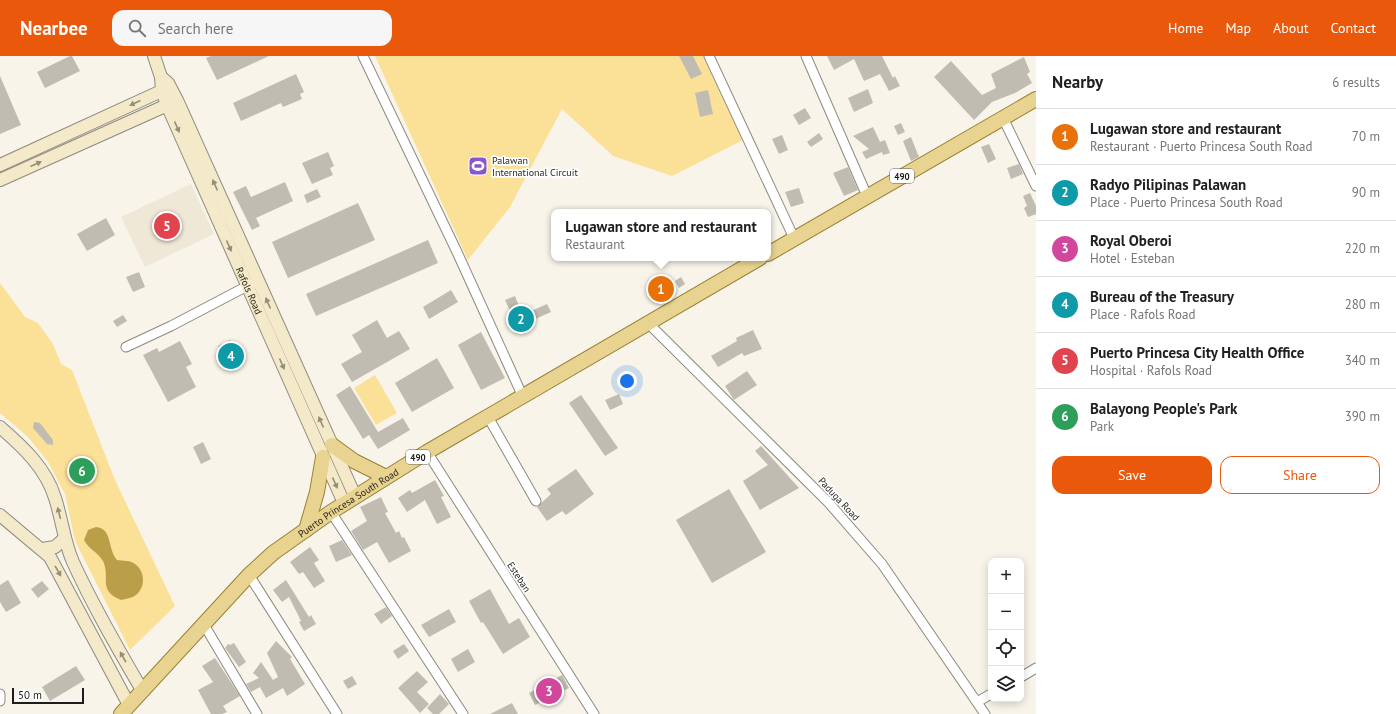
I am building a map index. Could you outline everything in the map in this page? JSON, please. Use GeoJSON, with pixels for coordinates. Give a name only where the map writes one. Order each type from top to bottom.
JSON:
{"type":"FeatureCollection","features":[{"type":"Feature","properties":{"kind":"main road","name":"490"},"geometry":{"type":"LineString","coordinates":[[771,252],[1036,99]]}},
{"type":"Feature","properties":{"kind":"main road","name":"Puerto Princesa South Road"},"geometry":{"type":"LineString","coordinates":[[125,710],[203,623],[249,575],[273,554],[330,512],[427,452],[755,261]]}},
{"type":"Feature","properties":{"kind":"main road"},"geometry":{"type":"LineString","coordinates":[[332,445],[354,461],[386,477]]}},
{"type":"Feature","properties":{"kind":"main road"},"geometry":{"type":"LineString","coordinates":[[306,530],[317,492],[323,457]]}},
{"type":"Feature","properties":{"kind":"street","name":"Rafols Road"},"geometry":{"type":"LineString","coordinates":[[154,56],[166,89],[253,284],[323,457],[349,500]]}},
{"type":"Feature","properties":{"kind":"street"},"geometry":{"type":"LineString","coordinates":[[363,56],[523,397]]}},
{"type":"Feature","properties":{"kind":"street"},"geometry":{"type":"LineString","coordinates":[[709,56],[794,238]]}},
{"type":"Feature","properties":{"kind":"street"},"geometry":{"type":"LineString","coordinates":[[806,56],[867,196]]}},
{"type":"Feature","properties":{"kind":"street"},"geometry":{"type":"LineString","coordinates":[[0,165],[166,89]]}},
{"type":"Feature","properties":{"kind":"street"},"geometry":{"type":"LineString","coordinates":[[0,180],[172,102]]}},
{"type":"Feature","properties":{"kind":"street"},"geometry":{"type":"LineString","coordinates":[[1003,118],[1036,186]]}},
{"type":"Feature","properties":{"kind":"street","name":"Rafols Road"},"geometry":{"type":"LineString","coordinates":[[253,284],[332,445],[349,500]]}},
{"type":"Feature","properties":{"kind":"street"},"geometry":{"type":"LineString","coordinates":[[126,347],[253,284]]}},
{"type":"Feature","properties":{"kind":"street","name":"Paduga Road"},"geometry":{"type":"LineString","coordinates":[[649,324],[838,513],[882,564],[985,714]]}},
{"type":"Feature","properties":{"kind":"street"},"geometry":{"type":"LineString","coordinates":[[488,417],[536,501]]}},
{"type":"Feature","properties":{"kind":"street"},"geometry":{"type":"LineString","coordinates":[[0,427],[29,454],[45,476],[55,496],[65,538],[73,562],[142,690]]}},
{"type":"Feature","properties":{"kind":"street","name":"Esteban"},"geometry":{"type":"LineString","coordinates":[[427,452],[594,714]]}},
{"type":"Feature","properties":{"kind":"street"},"geometry":{"type":"LineString","coordinates":[[330,512],[463,714]]}},
{"type":"Feature","properties":{"kind":"street"},"geometry":{"type":"LineString","coordinates":[[0,515],[50,557],[60,574],[125,710]]}},
{"type":"Feature","properties":{"kind":"street"},"geometry":{"type":"LineString","coordinates":[[42,549],[55,547],[65,538]]}},
{"type":"Feature","properties":{"kind":"street"},"geometry":{"type":"LineString","coordinates":[[249,575],[337,714]]}},
{"type":"Feature","properties":{"kind":"street"},"geometry":{"type":"LineString","coordinates":[[203,623],[256,714]]}},
{"type":"Feature","properties":{"kind":"street"},"geometry":{"type":"LineString","coordinates":[[1024,675],[1036,668]]}},
{"type":"Feature","properties":{"kind":"street"},"geometry":{"type":"LineString","coordinates":[[0,694],[0,701]]}},
{"type":"Feature","properties":{"kind":"street"},"geometry":{"type":"LineString","coordinates":[[977,702],[988,696]]}},
{"type":"Feature","properties":{"kind":"shaded area","name":"Palawan International Circuit"},"geometry":{"type":"Polygon","coordinates":[[[375,56],[706,56],[743,140],[672,176],[613,156],[562,109],[510,207],[468,260],[375,56]]]}},
{"type":"Feature","properties":{"kind":"shaded area"},"geometry":{"type":"Polygon","coordinates":[[[191,184],[214,234],[145,267],[121,217],[191,184]]]}},
{"type":"Feature","properties":{"kind":"shaded area"},"geometry":{"type":"Polygon","coordinates":[[[0,283],[25,317],[38,323],[53,344],[61,364],[72,370],[115,480],[175,606],[130,650],[75,541],[65,494],[48,462],[28,437],[0,413],[0,283]]]}},
{"type":"Feature","properties":{"kind":"shaded area"},"geometry":{"type":"Polygon","coordinates":[[[375,375],[397,413],[376,425],[354,388],[375,375]]]}},
{"type":"Feature","properties":{"kind":"shaded area"},"geometry":{"type":"Polygon","coordinates":[[[96,527],[105,531],[117,560],[129,561],[141,571],[143,584],[139,592],[134,596],[121,600],[109,592],[106,583],[106,573],[103,561],[84,540],[88,530],[96,527]]]}},
{"type":"Feature","properties":{"kind":"building"},"geometry":{"type":"Polygon","coordinates":[[[72,56],[80,71],[45,88],[37,72],[72,56]]]}},
{"type":"Feature","properties":{"kind":"building"},"geometry":{"type":"Polygon","coordinates":[[[211,56],[269,56],[217,80],[206,58],[211,56]]]}},
{"type":"Feature","properties":{"kind":"building"},"geometry":{"type":"Polygon","coordinates":[[[679,56],[693,56],[702,74],[691,79],[679,56]]]}},
{"type":"Feature","properties":{"kind":"building"},"geometry":{"type":"Polygon","coordinates":[[[827,56],[882,56],[893,78],[895,76],[900,86],[889,91],[880,74],[864,81],[854,59],[834,70],[827,56]]]}},
{"type":"Feature","properties":{"kind":"building"},"geometry":{"type":"Polygon","coordinates":[[[1024,57],[1030,72],[1027,74],[1032,83],[1015,93],[992,102],[974,120],[934,77],[951,61],[982,95],[996,88],[991,74],[1024,57]]]}},
{"type":"Feature","properties":{"kind":"building"},"geometry":{"type":"Polygon","coordinates":[[[296,74],[304,92],[300,94],[302,99],[283,107],[281,103],[241,121],[233,103],[296,74]]]}},
{"type":"Feature","properties":{"kind":"building"},"geometry":{"type":"Polygon","coordinates":[[[0,76],[21,125],[0,134],[0,76]]]}},
{"type":"Feature","properties":{"kind":"building"},"geometry":{"type":"Polygon","coordinates":[[[868,89],[873,103],[854,112],[848,98],[868,89]]]}},
{"type":"Feature","properties":{"kind":"building"},"geometry":{"type":"Polygon","coordinates":[[[708,90],[713,114],[700,117],[695,93],[708,90]]]}},
{"type":"Feature","properties":{"kind":"building"},"geometry":{"type":"Polygon","coordinates":[[[805,108],[811,118],[799,125],[793,115],[805,108]]]}},
{"type":"Feature","properties":{"kind":"building"},"geometry":{"type":"Polygon","coordinates":[[[901,123],[905,132],[898,135],[894,126],[901,123]]]}},
{"type":"Feature","properties":{"kind":"building"},"geometry":{"type":"Polygon","coordinates":[[[873,127],[880,142],[885,140],[890,153],[883,155],[882,152],[866,159],[862,152],[869,149],[853,136],[873,127]]]}},
{"type":"Feature","properties":{"kind":"building"},"geometry":{"type":"Polygon","coordinates":[[[819,133],[823,139],[811,147],[807,142],[819,133]]]}},
{"type":"Feature","properties":{"kind":"building"},"geometry":{"type":"Polygon","coordinates":[[[782,135],[788,150],[779,154],[772,139],[782,135]]]}},
{"type":"Feature","properties":{"kind":"building"},"geometry":{"type":"Polygon","coordinates":[[[911,137],[919,157],[911,161],[903,141],[911,137]]]}},
{"type":"Feature","properties":{"kind":"building"},"geometry":{"type":"Polygon","coordinates":[[[989,144],[996,159],[988,163],[981,147],[989,144]]]}},
{"type":"Feature","properties":{"kind":"building"},"geometry":{"type":"Polygon","coordinates":[[[328,152],[334,166],[330,168],[333,175],[312,184],[302,163],[328,152]]]}},
{"type":"Feature","properties":{"kind":"building"},"geometry":{"type":"Polygon","coordinates":[[[1019,164],[1023,174],[1011,179],[1007,168],[1019,164]]]}},
{"type":"Feature","properties":{"kind":"building"},"geometry":{"type":"Polygon","coordinates":[[[848,167],[858,190],[844,196],[833,173],[848,167]]]}},
{"type":"Feature","properties":{"kind":"building"},"geometry":{"type":"Polygon","coordinates":[[[285,182],[293,201],[256,218],[260,226],[252,230],[233,192],[246,186],[251,197],[285,182]]]}},
{"type":"Feature","properties":{"kind":"building"},"geometry":{"type":"Polygon","coordinates":[[[799,188],[804,203],[791,207],[785,192],[799,188]]]}},
{"type":"Feature","properties":{"kind":"building"},"geometry":{"type":"Polygon","coordinates":[[[317,189],[321,197],[307,203],[304,195],[317,189]]]}},
{"type":"Feature","properties":{"kind":"building"},"geometry":{"type":"Polygon","coordinates":[[[1030,193],[1036,206],[1036,214],[1028,217],[1024,208],[1027,206],[1023,196],[1030,193]]]}},
{"type":"Feature","properties":{"kind":"building"},"geometry":{"type":"Polygon","coordinates":[[[358,203],[375,240],[288,278],[272,242],[358,203]]]}},
{"type":"Feature","properties":{"kind":"building"},"geometry":{"type":"Polygon","coordinates":[[[106,218],[115,235],[87,251],[77,234],[106,218]]]}},
{"type":"Feature","properties":{"kind":"building"},"geometry":{"type":"Polygon","coordinates":[[[428,240],[438,263],[316,316],[306,294],[428,240]]]}},
{"type":"Feature","properties":{"kind":"building"},"geometry":{"type":"Polygon","coordinates":[[[139,272],[145,287],[133,292],[126,277],[139,272]]]}},
{"type":"Feature","properties":{"kind":"building"},"geometry":{"type":"Polygon","coordinates":[[[681,277],[685,284],[679,288],[675,281],[681,277]]]}},
{"type":"Feature","properties":{"kind":"building"},"geometry":{"type":"Polygon","coordinates":[[[451,290],[458,302],[429,319],[423,307],[451,290]]]}},
{"type":"Feature","properties":{"kind":"building"},"geometry":{"type":"Polygon","coordinates":[[[515,296],[520,309],[526,306],[529,312],[547,304],[551,312],[533,320],[534,323],[516,332],[508,315],[511,313],[505,300],[515,296]]]}},
{"type":"Feature","properties":{"kind":"building"},"geometry":{"type":"Polygon","coordinates":[[[123,315],[127,321],[117,327],[113,321],[123,315]]]}},
{"type":"Feature","properties":{"kind":"building"},"geometry":{"type":"Polygon","coordinates":[[[377,320],[387,338],[399,331],[410,349],[352,382],[341,364],[362,352],[352,335],[377,320]]]}},
{"type":"Feature","properties":{"kind":"building"},"geometry":{"type":"Polygon","coordinates":[[[753,330],[762,349],[744,356],[742,353],[718,367],[711,356],[737,341],[736,338],[753,330]]]}},
{"type":"Feature","properties":{"kind":"building"},"geometry":{"type":"Polygon","coordinates":[[[481,332],[505,378],[481,390],[458,345],[481,332]]]}},
{"type":"Feature","properties":{"kind":"building"},"geometry":{"type":"Polygon","coordinates":[[[230,340],[243,365],[232,371],[218,346],[230,340]]]}},
{"type":"Feature","properties":{"kind":"building"},"geometry":{"type":"Polygon","coordinates":[[[180,341],[192,364],[186,367],[196,387],[168,402],[143,355],[157,348],[159,352],[180,341]]]}},
{"type":"Feature","properties":{"kind":"building"},"geometry":{"type":"Polygon","coordinates":[[[437,358],[454,388],[412,412],[395,383],[437,358]]]}},
{"type":"Feature","properties":{"kind":"building"},"geometry":{"type":"Polygon","coordinates":[[[747,371],[757,385],[734,400],[725,386],[747,371]]]}},
{"type":"Feature","properties":{"kind":"building"},"geometry":{"type":"Polygon","coordinates":[[[350,386],[378,432],[403,418],[410,430],[378,449],[369,435],[363,439],[336,395],[350,386]]]}},
{"type":"Feature","properties":{"kind":"building"},"geometry":{"type":"Polygon","coordinates":[[[619,394],[623,404],[610,410],[605,400],[619,394]]]}},
{"type":"Feature","properties":{"kind":"building"},"geometry":{"type":"Polygon","coordinates":[[[581,395],[618,448],[605,456],[569,403],[581,395]]]}},
{"type":"Feature","properties":{"kind":"building"},"geometry":{"type":"Polygon","coordinates":[[[34,422],[40,423],[53,440],[53,445],[47,444],[33,428],[34,422]]]}},
{"type":"Feature","properties":{"kind":"building"},"geometry":{"type":"Polygon","coordinates":[[[203,442],[211,459],[201,464],[193,447],[203,442]]]}},
{"type":"Feature","properties":{"kind":"building"},"geometry":{"type":"Polygon","coordinates":[[[761,446],[799,488],[760,510],[743,481],[768,465],[755,451],[761,446]]]}},
{"type":"Feature","properties":{"kind":"building"},"geometry":{"type":"Polygon","coordinates":[[[576,469],[594,494],[566,515],[562,511],[547,521],[537,507],[551,494],[547,489],[576,469]]]}},
{"type":"Feature","properties":{"kind":"building"},"geometry":{"type":"Polygon","coordinates":[[[435,480],[444,496],[441,497],[451,517],[437,524],[425,500],[407,512],[398,498],[410,490],[412,493],[435,480]]]}},
{"type":"Feature","properties":{"kind":"building"},"geometry":{"type":"Polygon","coordinates":[[[729,489],[766,552],[712,583],[676,520],[729,489]]]}},
{"type":"Feature","properties":{"kind":"building"},"geometry":{"type":"Polygon","coordinates":[[[381,497],[388,512],[385,513],[396,533],[399,531],[402,538],[404,537],[411,551],[389,563],[377,542],[363,550],[351,531],[367,521],[360,507],[381,497]]]}},
{"type":"Feature","properties":{"kind":"building"},"geometry":{"type":"Polygon","coordinates":[[[342,540],[352,555],[336,562],[329,546],[342,540]]]}},
{"type":"Feature","properties":{"kind":"building"},"geometry":{"type":"Polygon","coordinates":[[[310,547],[319,560],[314,563],[325,581],[314,588],[303,572],[299,574],[290,562],[310,547]]]}},
{"type":"Feature","properties":{"kind":"building"},"geometry":{"type":"Polygon","coordinates":[[[8,580],[21,603],[6,612],[0,602],[0,585],[8,580]]]}},
{"type":"Feature","properties":{"kind":"building"},"geometry":{"type":"Polygon","coordinates":[[[286,580],[309,617],[311,615],[316,624],[304,631],[299,622],[301,621],[289,597],[282,602],[273,590],[286,580]]]}},
{"type":"Feature","properties":{"kind":"building"},"geometry":{"type":"Polygon","coordinates":[[[42,581],[49,589],[38,598],[31,589],[42,581]]]}},
{"type":"Feature","properties":{"kind":"building"},"geometry":{"type":"Polygon","coordinates":[[[490,589],[509,624],[519,618],[530,637],[503,654],[483,622],[481,623],[469,601],[490,589]]]}},
{"type":"Feature","properties":{"kind":"building"},"geometry":{"type":"Polygon","coordinates":[[[386,607],[392,616],[381,624],[374,614],[386,607]]]}},
{"type":"Feature","properties":{"kind":"building"},"geometry":{"type":"Polygon","coordinates":[[[449,609],[456,622],[429,637],[421,625],[449,609]]]}},
{"type":"Feature","properties":{"kind":"building"},"geometry":{"type":"Polygon","coordinates":[[[276,641],[292,657],[290,659],[305,684],[287,696],[283,688],[266,698],[260,687],[251,692],[246,684],[259,678],[253,673],[261,662],[273,680],[278,677],[267,653],[276,641]]]}},
{"type":"Feature","properties":{"kind":"building"},"geometry":{"type":"Polygon","coordinates":[[[234,643],[246,662],[239,667],[225,648],[228,644],[230,645],[234,643]]]}},
{"type":"Feature","properties":{"kind":"building"},"geometry":{"type":"Polygon","coordinates":[[[404,644],[409,651],[398,659],[393,651],[404,644]]]}},
{"type":"Feature","properties":{"kind":"building"},"geometry":{"type":"Polygon","coordinates":[[[468,649],[475,662],[458,672],[451,659],[468,649]]]}},
{"type":"Feature","properties":{"kind":"building"},"geometry":{"type":"Polygon","coordinates":[[[215,658],[240,696],[223,706],[227,712],[222,714],[211,714],[198,690],[213,682],[202,666],[215,658]]]}},
{"type":"Feature","properties":{"kind":"building"},"geometry":{"type":"Polygon","coordinates":[[[76,666],[85,680],[50,701],[42,687],[76,666]]]}},
{"type":"Feature","properties":{"kind":"building"},"geometry":{"type":"Polygon","coordinates":[[[417,671],[428,682],[417,692],[429,704],[420,713],[398,688],[417,671]]]}},
{"type":"Feature","properties":{"kind":"building"},"geometry":{"type":"Polygon","coordinates":[[[562,675],[569,688],[535,705],[529,693],[562,675]]]}},
{"type":"Feature","properties":{"kind":"building"},"geometry":{"type":"Polygon","coordinates":[[[352,676],[357,684],[348,689],[343,681],[352,676]]]}},
{"type":"Feature","properties":{"kind":"building"},"geometry":{"type":"Polygon","coordinates":[[[440,694],[449,704],[439,714],[433,714],[427,708],[440,694]]]}},
{"type":"Feature","properties":{"kind":"building"},"geometry":{"type":"Polygon","coordinates":[[[512,703],[518,714],[490,714],[512,703]]]}},
{"type":"Feature","properties":{"kind":"place","name":"Palawan International Circuit"},"geometry":{"type":"Point","coordinates":[478,166]}},
{"type":"Feature","properties":{"kind":"place","name":"Puerto Princesa City Health Office"},"geometry":{"type":"Point","coordinates":[167,226]}},
{"type":"Feature","properties":{"kind":"place","name":"Lugawan store and restaurant"},"geometry":{"type":"Point","coordinates":[661,289]}},
{"type":"Feature","properties":{"kind":"place","name":"Radyo Pilipinas Palawan"},"geometry":{"type":"Point","coordinates":[521,319]}},
{"type":"Feature","properties":{"kind":"place","name":"Bureau of the Treasury"},"geometry":{"type":"Point","coordinates":[231,356]}},
{"type":"Feature","properties":{"kind":"place","name":"Balayong People's Park"},"geometry":{"type":"Point","coordinates":[82,471]}},
{"type":"Feature","properties":{"kind":"place","name":"Royal Oberoi"},"geometry":{"type":"Point","coordinates":[549,691]}}]}
